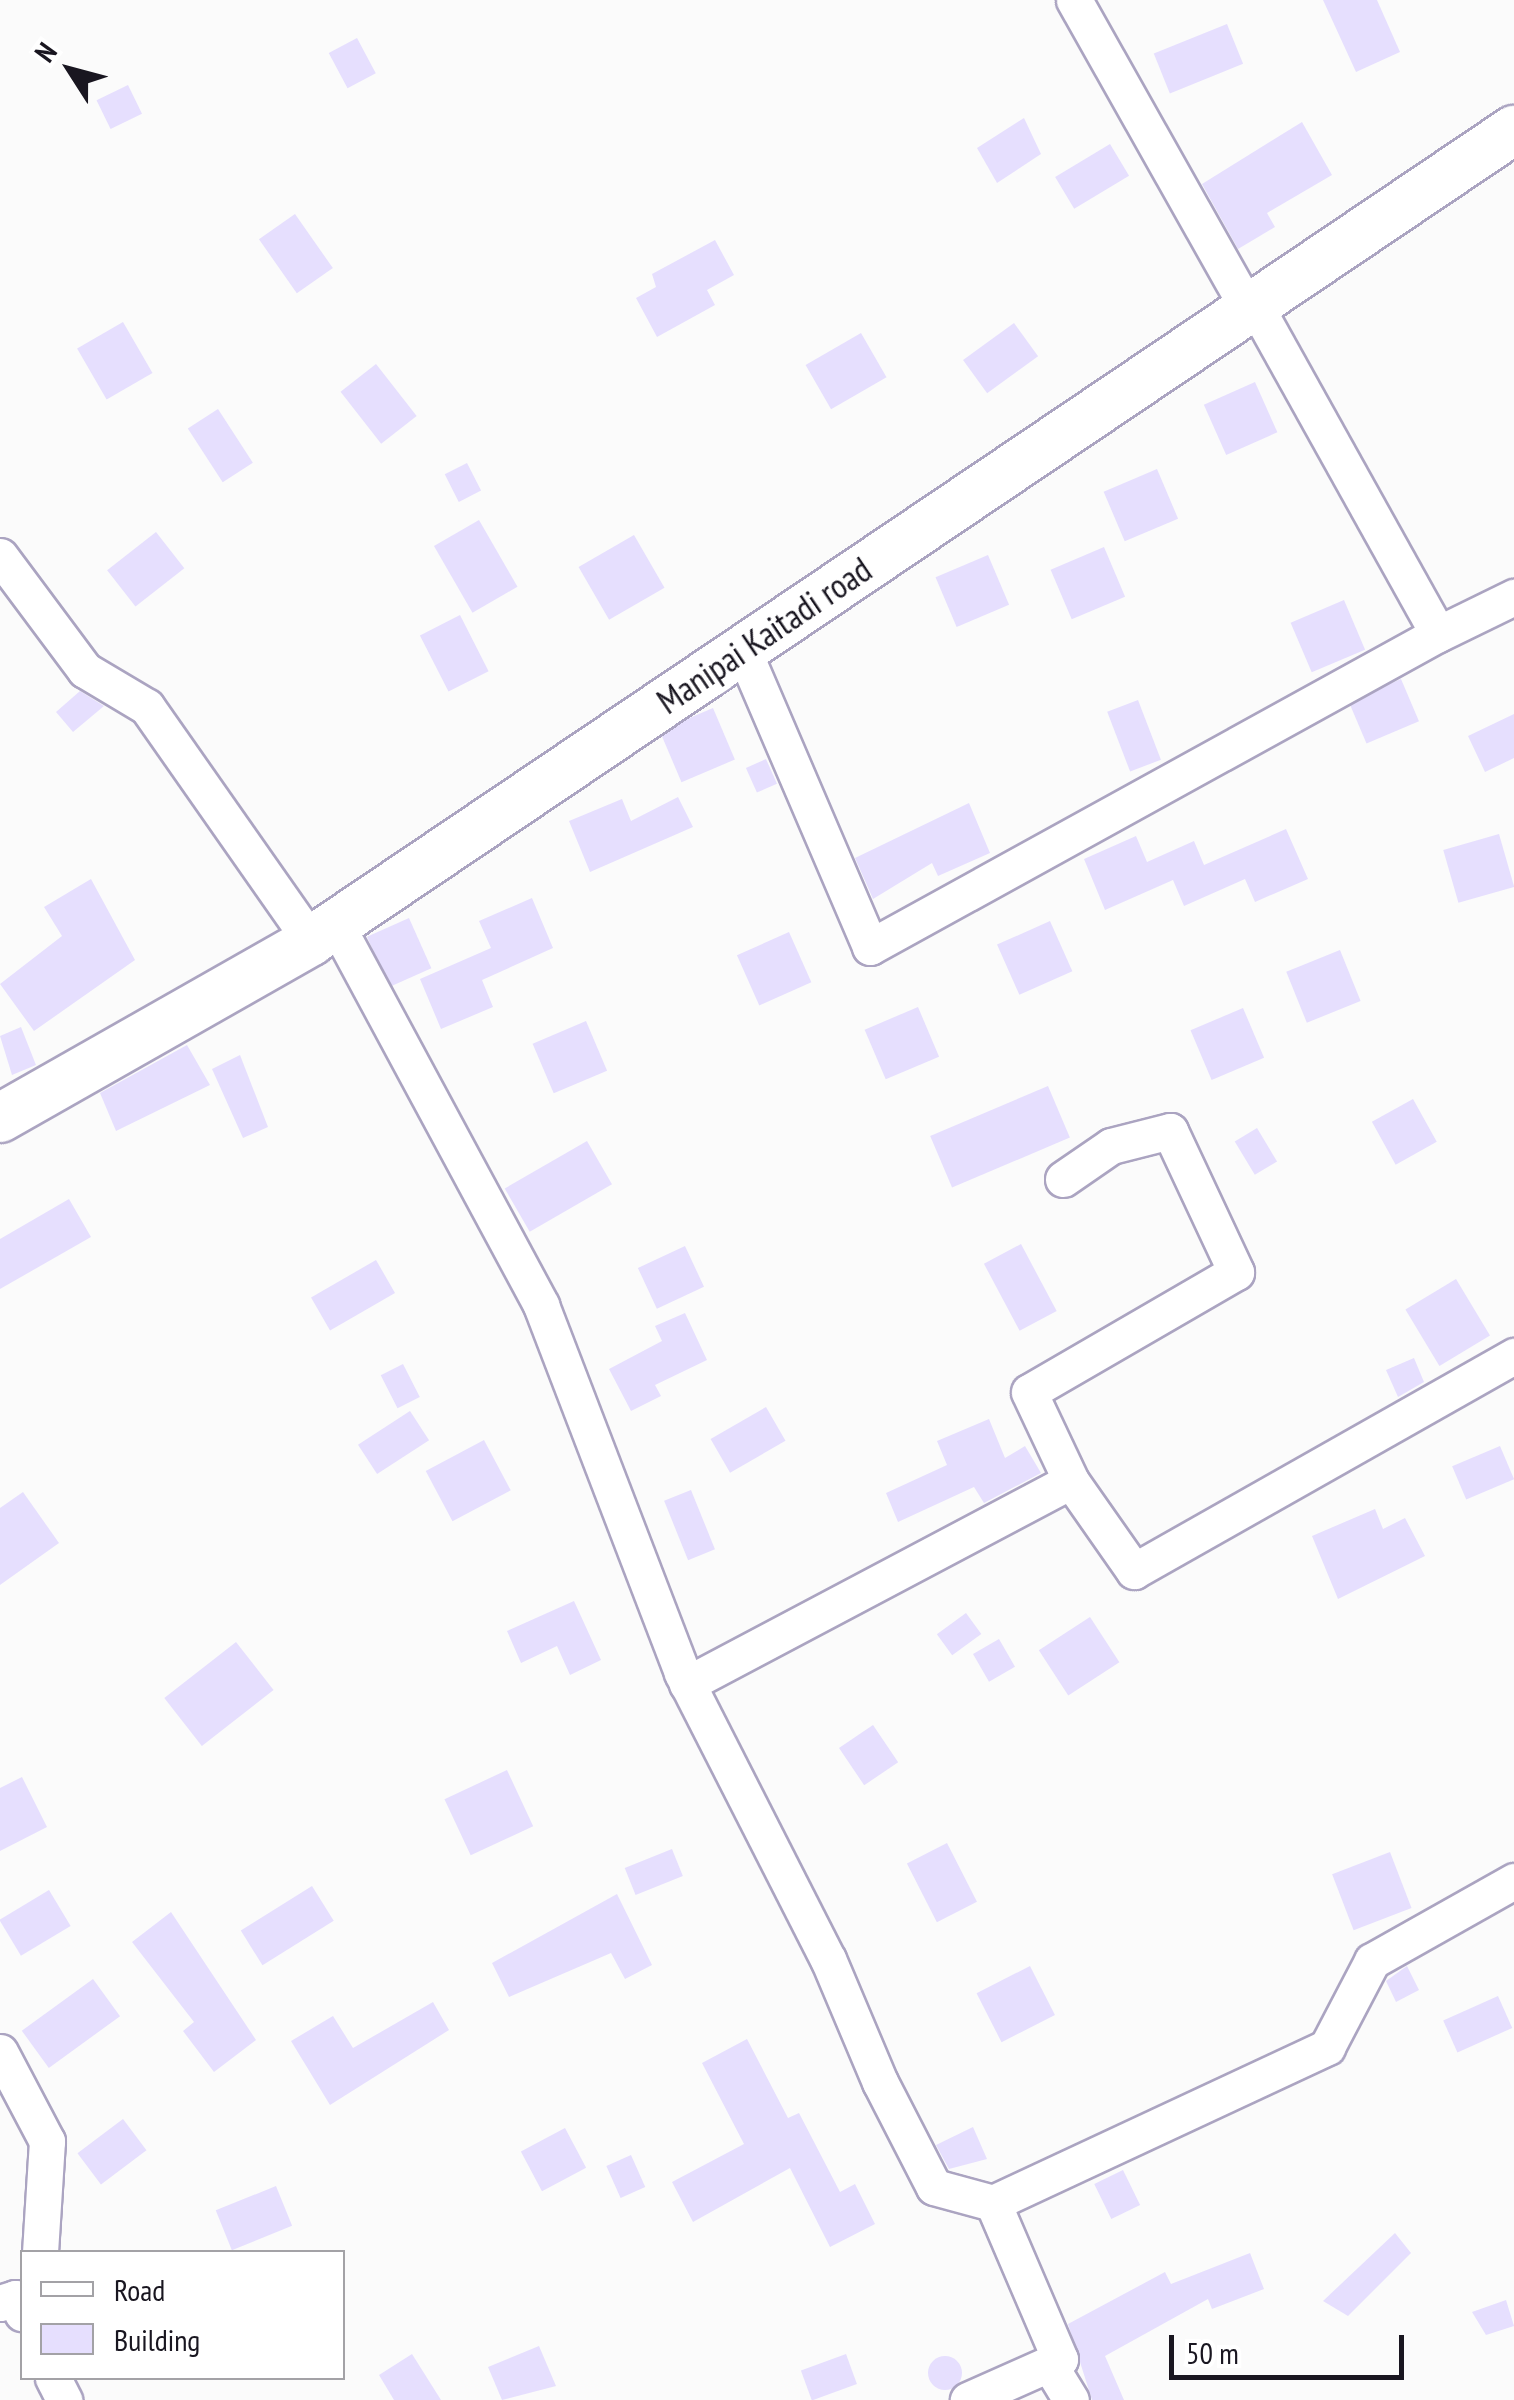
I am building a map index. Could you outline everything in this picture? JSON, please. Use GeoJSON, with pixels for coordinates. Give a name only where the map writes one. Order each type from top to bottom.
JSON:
{"type":"FeatureCollection","features":[{"type":"Feature","properties":{"kind":"main road","name":"Manipai Kaitadi road"},"geometry":{"type":"LineString","coordinates":[[0,1118],[324,932],[1514,130]]}},
{"type":"Feature","properties":{"kind":"street"},"geometry":{"type":"LineString","coordinates":[[1074,0],[1438,634]]}},
{"type":"Feature","properties":{"kind":"street"},"geometry":{"type":"LineString","coordinates":[[0,556],[86,670],[147,707],[324,932],[542,1305],[688,1684],[934,2187],[993,2203],[1327,2047],[1372,1962],[1514,1881]]}},
{"type":"Feature","properties":{"kind":"street"},"geometry":{"type":"LineString","coordinates":[[743,650],[870,947],[1438,634],[1514,597]]}},
{"type":"Feature","properties":{"kind":"street"},"geometry":{"type":"LineString","coordinates":[[1062,1179],[1111,1146],[1170,1131],[1236,1272],[1029,1392],[1071,1481],[1134,1571],[1514,1356]]}},
{"type":"Feature","properties":{"kind":"street"},"geometry":{"type":"LineString","coordinates":[[688,1684],[1071,1481]]}},
{"type":"Feature","properties":{"kind":"street"},"geometry":{"type":"LineString","coordinates":[[0,2052],[47,2141],[40,2250]]}},
{"type":"Feature","properties":{"kind":"street"},"geometry":{"type":"LineString","coordinates":[[968,2400],[1060,2359],[993,2203]]}},
{"type":"Feature","properties":{"kind":"street"},"geometry":{"type":"LineString","coordinates":[[0,2303],[15,2298],[20,2309]]}},
{"type":"Feature","properties":{"kind":"street"},"geometry":{"type":"LineString","coordinates":[[1049,2364],[1070,2400]]}},
{"type":"Feature","properties":{"kind":"building"},"geometry":{"type":"Polygon","coordinates":[[[1323,0],[1377,0],[1400,52],[1356,72],[1323,0]]]}},
{"type":"Feature","properties":{"kind":"building"},"geometry":{"type":"Polygon","coordinates":[[[1227,24],[1243,64],[1170,93],[1154,54],[1227,24]]]}},
{"type":"Feature","properties":{"kind":"building"},"geometry":{"type":"Polygon","coordinates":[[[357,38],[376,73],[348,88],[329,53],[357,38]]]}},
{"type":"Feature","properties":{"kind":"building"},"geometry":{"type":"Polygon","coordinates":[[[128,85],[142,114],[111,129],[97,100],[128,85]]]}},
{"type":"Feature","properties":{"kind":"building"},"geometry":{"type":"Polygon","coordinates":[[[1024,118],[1041,154],[997,183],[977,148],[1024,118]]]}},
{"type":"Feature","properties":{"kind":"building"},"geometry":{"type":"Polygon","coordinates":[[[1302,122],[1332,175],[1267,213],[1275,227],[1238,249],[1202,184],[1302,122]]]}},
{"type":"Feature","properties":{"kind":"building"},"geometry":{"type":"Polygon","coordinates":[[[1110,144],[1129,176],[1074,209],[1055,177],[1110,144]]]}},
{"type":"Feature","properties":{"kind":"building"},"geometry":{"type":"Polygon","coordinates":[[[295,214],[333,268],[297,293],[259,239],[295,214]]]}},
{"type":"Feature","properties":{"kind":"building"},"geometry":{"type":"Polygon","coordinates":[[[715,240],[734,275],[707,290],[715,305],[657,337],[636,298],[656,287],[652,274],[715,240]]]}},
{"type":"Feature","properties":{"kind":"building"},"geometry":{"type":"Polygon","coordinates":[[[123,322],[152,373],[107,400],[77,348],[123,322]]]}},
{"type":"Feature","properties":{"kind":"building"},"geometry":{"type":"Polygon","coordinates":[[[1014,323],[1038,356],[987,393],[963,360],[1014,323]]]}},
{"type":"Feature","properties":{"kind":"building"},"geometry":{"type":"Polygon","coordinates":[[[861,333],[886,377],[831,409],[806,365],[861,333]]]}},
{"type":"Feature","properties":{"kind":"building"},"geometry":{"type":"Polygon","coordinates":[[[376,364],[417,416],[381,444],[341,392],[376,364]]]}},
{"type":"Feature","properties":{"kind":"building"},"geometry":{"type":"Polygon","coordinates":[[[1255,382],[1277,432],[1226,455],[1204,405],[1255,382]]]}},
{"type":"Feature","properties":{"kind":"building"},"geometry":{"type":"Polygon","coordinates":[[[218,409],[253,463],[223,482],[188,429],[218,409]]]}},
{"type":"Feature","properties":{"kind":"building"},"geometry":{"type":"Polygon","coordinates":[[[467,463],[481,491],[459,502],[445,474],[467,463]]]}},
{"type":"Feature","properties":{"kind":"building"},"geometry":{"type":"Polygon","coordinates":[[[1157,469],[1178,519],[1125,541],[1104,492],[1157,469]]]}},
{"type":"Feature","properties":{"kind":"building"},"geometry":{"type":"Polygon","coordinates":[[[479,520],[518,587],[472,613],[434,546],[479,520]]]}},
{"type":"Feature","properties":{"kind":"building"},"geometry":{"type":"Polygon","coordinates":[[[156,532],[184,568],[135,606],[107,570],[156,532]]]}},
{"type":"Feature","properties":{"kind":"building"},"geometry":{"type":"Polygon","coordinates":[[[634,535],[664,588],[609,620],[579,567],[634,535]]]}},
{"type":"Feature","properties":{"kind":"building"},"geometry":{"type":"Polygon","coordinates":[[[1104,547],[1125,597],[1072,619],[1051,570],[1104,547]]]}},
{"type":"Feature","properties":{"kind":"building"},"geometry":{"type":"Polygon","coordinates":[[[988,555],[1009,605],[957,627],[936,577],[988,555]]]}},
{"type":"Feature","properties":{"kind":"building"},"geometry":{"type":"Polygon","coordinates":[[[1344,600],[1365,650],[1312,672],[1291,623],[1344,600]]]}},
{"type":"Feature","properties":{"kind":"building"},"geometry":{"type":"Polygon","coordinates":[[[460,615],[489,671],[449,692],[420,635],[460,615]]]}},
{"type":"Feature","properties":{"kind":"building"},"geometry":{"type":"Polygon","coordinates":[[[1401,679],[1419,721],[1367,744],[1349,701],[1401,679]]]}},
{"type":"Feature","properties":{"kind":"building"},"geometry":{"type":"Polygon","coordinates":[[[80,691],[104,706],[73,732],[56,712],[80,691]]]}},
{"type":"Feature","properties":{"kind":"building"},"geometry":{"type":"Polygon","coordinates":[[[1138,700],[1161,760],[1130,772],[1107,712],[1138,700]]]}},
{"type":"Feature","properties":{"kind":"building"},"geometry":{"type":"Polygon","coordinates":[[[713,708],[735,760],[681,782],[660,731],[713,708]]]}},
{"type":"Feature","properties":{"kind":"building"},"geometry":{"type":"Polygon","coordinates":[[[1514,714],[1514,758],[1485,772],[1468,736],[1514,714]]]}},
{"type":"Feature","properties":{"kind":"building"},"geometry":{"type":"Polygon","coordinates":[[[766,759],[777,784],[757,793],[746,768],[766,759]]]}},
{"type":"Feature","properties":{"kind":"building"},"geometry":{"type":"Polygon","coordinates":[[[678,797],[693,827],[590,872],[569,821],[622,799],[631,821],[678,797]]]}},
{"type":"Feature","properties":{"kind":"building"},"geometry":{"type":"Polygon","coordinates":[[[969,803],[990,853],[938,876],[932,863],[873,899],[855,858],[969,803]]]}},
{"type":"Feature","properties":{"kind":"building"},"geometry":{"type":"Polygon","coordinates":[[[1286,829],[1308,879],[1255,902],[1245,879],[1184,906],[1173,880],[1105,910],[1084,859],[1136,836],[1147,862],[1194,841],[1204,865],[1286,829]]]}},
{"type":"Feature","properties":{"kind":"building"},"geometry":{"type":"Polygon","coordinates":[[[1499,834],[1514,887],[1458,903],[1443,850],[1499,834]]]}},
{"type":"Feature","properties":{"kind":"building"},"geometry":{"type":"Polygon","coordinates":[[[91,879],[135,960],[34,1031],[0,984],[62,936],[44,907],[91,879]]]}},
{"type":"Feature","properties":{"kind":"building"},"geometry":{"type":"Polygon","coordinates":[[[532,898],[553,948],[482,980],[493,1007],[441,1029],[420,979],[491,948],[479,921],[532,898]]]}},
{"type":"Feature","properties":{"kind":"building"},"geometry":{"type":"Polygon","coordinates":[[[409,918],[431,968],[389,987],[367,937],[409,918]]]}},
{"type":"Feature","properties":{"kind":"building"},"geometry":{"type":"Polygon","coordinates":[[[1050,921],[1072,971],[1019,995],[997,945],[1050,921]]]}},
{"type":"Feature","properties":{"kind":"building"},"geometry":{"type":"Polygon","coordinates":[[[789,932],[811,982],[759,1005],[737,955],[789,932]]]}},
{"type":"Feature","properties":{"kind":"building"},"geometry":{"type":"Polygon","coordinates":[[[1340,950],[1361,1001],[1307,1023],[1286,972],[1340,950]]]}},
{"type":"Feature","properties":{"kind":"building"},"geometry":{"type":"Polygon","coordinates":[[[918,1007],[939,1057],[886,1079],[865,1030],[918,1007]]]}},
{"type":"Feature","properties":{"kind":"building"},"geometry":{"type":"Polygon","coordinates":[[[1243,1008],[1264,1058],[1212,1080],[1191,1030],[1243,1008]]]}},
{"type":"Feature","properties":{"kind":"building"},"geometry":{"type":"Polygon","coordinates":[[[586,1021],[607,1071],[554,1093],[533,1044],[586,1021]]]}},
{"type":"Feature","properties":{"kind":"building"},"geometry":{"type":"Polygon","coordinates":[[[21,1027],[36,1065],[12,1075],[0,1036],[21,1027]]]}},
{"type":"Feature","properties":{"kind":"building"},"geometry":{"type":"Polygon","coordinates":[[[187,1045],[210,1085],[116,1131],[100,1093],[187,1045]]]}},
{"type":"Feature","properties":{"kind":"building"},"geometry":{"type":"Polygon","coordinates":[[[240,1055],[268,1127],[243,1138],[212,1069],[240,1055]]]}},
{"type":"Feature","properties":{"kind":"building"},"geometry":{"type":"Polygon","coordinates":[[[1048,1086],[1070,1138],[952,1188],[930,1136],[1048,1086]]]}},
{"type":"Feature","properties":{"kind":"building"},"geometry":{"type":"Polygon","coordinates":[[[1413,1099],[1437,1142],[1396,1165],[1372,1122],[1413,1099]]]}},
{"type":"Feature","properties":{"kind":"building"},"geometry":{"type":"Polygon","coordinates":[[[1257,1128],[1277,1161],[1255,1175],[1235,1141],[1257,1128]]]}},
{"type":"Feature","properties":{"kind":"building"},"geometry":{"type":"Polygon","coordinates":[[[587,1141],[612,1184],[530,1232],[505,1188],[587,1141]]]}},
{"type":"Feature","properties":{"kind":"building"},"geometry":{"type":"Polygon","coordinates":[[[69,1199],[91,1237],[0,1289],[0,1239],[69,1199]]]}},
{"type":"Feature","properties":{"kind":"building"},"geometry":{"type":"Polygon","coordinates":[[[1021,1244],[1057,1311],[1020,1331],[984,1264],[1021,1244]]]}},
{"type":"Feature","properties":{"kind":"building"},"geometry":{"type":"Polygon","coordinates":[[[685,1246],[704,1287],[657,1309],[638,1268],[685,1246]]]}},
{"type":"Feature","properties":{"kind":"building"},"geometry":{"type":"Polygon","coordinates":[[[376,1260],[395,1293],[330,1330],[311,1298],[376,1260]]]}},
{"type":"Feature","properties":{"kind":"building"},"geometry":{"type":"Polygon","coordinates":[[[1456,1279],[1490,1336],[1439,1366],[1405,1309],[1456,1279]]]}},
{"type":"Feature","properties":{"kind":"building"},"geometry":{"type":"Polygon","coordinates":[[[685,1313],[707,1360],[655,1385],[661,1396],[631,1411],[609,1369],[662,1341],[655,1326],[685,1313]]]}},
{"type":"Feature","properties":{"kind":"building"},"geometry":{"type":"Polygon","coordinates":[[[1414,1358],[1424,1382],[1398,1397],[1386,1370],[1414,1358]]]}},
{"type":"Feature","properties":{"kind":"building"},"geometry":{"type":"Polygon","coordinates":[[[403,1364],[420,1397],[398,1408],[381,1375],[403,1364]]]}},
{"type":"Feature","properties":{"kind":"building"},"geometry":{"type":"Polygon","coordinates":[[[766,1407],[786,1441],[730,1473],[711,1439],[766,1407]]]}},
{"type":"Feature","properties":{"kind":"building"},"geometry":{"type":"Polygon","coordinates":[[[410,1411],[429,1440],[377,1474],[358,1445],[410,1411]]]}},
{"type":"Feature","properties":{"kind":"building"},"geometry":{"type":"Polygon","coordinates":[[[989,1419],[1005,1458],[1025,1446],[1041,1473],[984,1503],[974,1487],[898,1522],[886,1493],[947,1465],[937,1441],[989,1419]]]}},
{"type":"Feature","properties":{"kind":"building"},"geometry":{"type":"Polygon","coordinates":[[[484,1440],[511,1490],[452,1521],[426,1471],[484,1440]]]}},
{"type":"Feature","properties":{"kind":"building"},"geometry":{"type":"Polygon","coordinates":[[[1500,1446],[1514,1479],[1466,1499],[1452,1466],[1500,1446]]]}},
{"type":"Feature","properties":{"kind":"building"},"geometry":{"type":"Polygon","coordinates":[[[691,1490],[715,1549],[688,1560],[664,1501],[691,1490]]]}},
{"type":"Feature","properties":{"kind":"building"},"geometry":{"type":"Polygon","coordinates":[[[23,1492],[59,1543],[0,1585],[0,1508],[23,1492]]]}},
{"type":"Feature","properties":{"kind":"building"},"geometry":{"type":"Polygon","coordinates":[[[1375,1509],[1383,1529],[1405,1518],[1425,1556],[1338,1599],[1312,1536],[1375,1509]]]}},
{"type":"Feature","properties":{"kind":"building"},"geometry":{"type":"Polygon","coordinates":[[[574,1601],[601,1660],[570,1675],[557,1646],[521,1663],[507,1631],[574,1601]]]}},
{"type":"Feature","properties":{"kind":"building"},"geometry":{"type":"Polygon","coordinates":[[[966,1613],[981,1634],[952,1655],[937,1634],[966,1613]]]}},
{"type":"Feature","properties":{"kind":"building"},"geometry":{"type":"Polygon","coordinates":[[[1090,1617],[1119,1662],[1068,1696],[1039,1650],[1090,1617]]]}},
{"type":"Feature","properties":{"kind":"building"},"geometry":{"type":"Polygon","coordinates":[[[999,1639],[1015,1667],[989,1682],[973,1654],[999,1639]]]}},
{"type":"Feature","properties":{"kind":"building"},"geometry":{"type":"Polygon","coordinates":[[[236,1642],[274,1690],[202,1746],[164,1698],[236,1642]]]}},
{"type":"Feature","properties":{"kind":"building"},"geometry":{"type":"Polygon","coordinates":[[[873,1725],[898,1762],[864,1785],[839,1748],[873,1725]]]}},
{"type":"Feature","properties":{"kind":"building"},"geometry":{"type":"Polygon","coordinates":[[[507,1770],[533,1826],[471,1855],[444,1799],[507,1770]]]}},
{"type":"Feature","properties":{"kind":"building"},"geometry":{"type":"Polygon","coordinates":[[[22,1777],[47,1827],[0,1851],[0,1788],[22,1777]]]}},
{"type":"Feature","properties":{"kind":"building"},"geometry":{"type":"Polygon","coordinates":[[[947,1843],[977,1902],[937,1922],[907,1863],[947,1843]]]}},
{"type":"Feature","properties":{"kind":"building"},"geometry":{"type":"Polygon","coordinates":[[[672,1849],[683,1876],[636,1895],[625,1868],[672,1849]]]}},
{"type":"Feature","properties":{"kind":"building"},"geometry":{"type":"Polygon","coordinates":[[[1390,1852],[1412,1908],[1354,1930],[1332,1874],[1390,1852]]]}},
{"type":"Feature","properties":{"kind":"building"},"geometry":{"type":"Polygon","coordinates":[[[312,1886],[334,1921],[262,1965],[241,1931],[312,1886]]]}},
{"type":"Feature","properties":{"kind":"building"},"geometry":{"type":"Polygon","coordinates":[[[49,1890],[71,1926],[21,1956],[0,1919],[49,1890]]]}},
{"type":"Feature","properties":{"kind":"building"},"geometry":{"type":"Polygon","coordinates":[[[617,1894],[652,1965],[625,1979],[611,1953],[509,1997],[492,1963],[617,1894]]]}},
{"type":"Feature","properties":{"kind":"building"},"geometry":{"type":"Polygon","coordinates":[[[171,1912],[256,2040],[214,2072],[183,2031],[194,2022],[132,1942],[171,1912]]]}},
{"type":"Feature","properties":{"kind":"building"},"geometry":{"type":"Polygon","coordinates":[[[1030,1966],[1055,2015],[1002,2042],[977,1993],[1030,1966]]]}},
{"type":"Feature","properties":{"kind":"building"},"geometry":{"type":"Polygon","coordinates":[[[1407,1966],[1419,1990],[1396,2002],[1386,1981],[1407,1966]]]}},
{"type":"Feature","properties":{"kind":"building"},"geometry":{"type":"Polygon","coordinates":[[[93,1979],[120,2016],[49,2068],[22,2031],[93,1979]]]}},
{"type":"Feature","properties":{"kind":"building"},"geometry":{"type":"Polygon","coordinates":[[[1498,1996],[1512,2028],[1457,2052],[1443,2020],[1498,1996]]]}},
{"type":"Feature","properties":{"kind":"building"},"geometry":{"type":"Polygon","coordinates":[[[433,2002],[449,2030],[330,2105],[291,2041],[333,2016],[353,2048],[433,2002]]]}},
{"type":"Feature","properties":{"kind":"building"},"geometry":{"type":"Polygon","coordinates":[[[747,2039],[788,2118],[799,2113],[840,2192],[855,2184],[875,2224],[830,2247],[790,2168],[693,2222],[672,2182],[744,2144],[702,2063],[747,2039]]]}},
{"type":"Feature","properties":{"kind":"building"},"geometry":{"type":"Polygon","coordinates":[[[123,2119],[146,2150],[101,2184],[77,2153],[123,2119]]]}},
{"type":"Feature","properties":{"kind":"building"},"geometry":{"type":"Polygon","coordinates":[[[973,2127],[987,2159],[949,2169],[936,2145],[973,2127]]]}},
{"type":"Feature","properties":{"kind":"building"},"geometry":{"type":"Polygon","coordinates":[[[565,2128],[586,2168],[542,2191],[521,2151],[565,2128]]]}},
{"type":"Feature","properties":{"kind":"building"},"geometry":{"type":"Polygon","coordinates":[[[631,2155],[645,2187],[621,2198],[606,2166],[631,2155]]]}},
{"type":"Feature","properties":{"kind":"building"},"geometry":{"type":"Polygon","coordinates":[[[1123,2170],[1140,2205],[1111,2219],[1094,2184],[1123,2170]]]}},
{"type":"Feature","properties":{"kind":"building"},"geometry":{"type":"Polygon","coordinates":[[[276,2186],[292,2226],[232,2250],[216,2210],[276,2186]]]}},
{"type":"Feature","properties":{"kind":"building"},"geometry":{"type":"Polygon","coordinates":[[[1395,2233],[1411,2253],[1348,2316],[1323,2301],[1395,2233]]]}},
{"type":"Feature","properties":{"kind":"building"},"geometry":{"type":"Polygon","coordinates":[[[1250,2253],[1264,2289],[1212,2309],[1208,2299],[1105,2356],[1124,2400],[1092,2400],[1068,2324],[1165,2272],[1171,2284],[1250,2253]]]}},
{"type":"Feature","properties":{"kind":"building"},"geometry":{"type":"Polygon","coordinates":[[[1506,2300],[1514,2326],[1486,2335],[1472,2312],[1506,2300]]]}},
{"type":"Feature","properties":{"kind":"building"},"geometry":{"type":"Polygon","coordinates":[[[539,2346],[556,2386],[502,2400],[488,2367],[539,2346]]]}},
{"type":"Feature","properties":{"kind":"building"},"geometry":{"type":"Polygon","coordinates":[[[412,2354],[441,2400],[394,2400],[379,2375],[412,2354]]]}},
{"type":"Feature","properties":{"kind":"building"},"geometry":{"type":"Polygon","coordinates":[[[846,2354],[857,2384],[812,2400],[801,2370],[846,2354]]]}},
{"type":"Feature","properties":{"kind":"building"},"geometry":{"type":"Polygon","coordinates":[[[945,2356],[957,2361],[962,2373],[957,2385],[945,2390],[933,2385],[928,2373],[933,2361],[945,2356]]]}}]}
